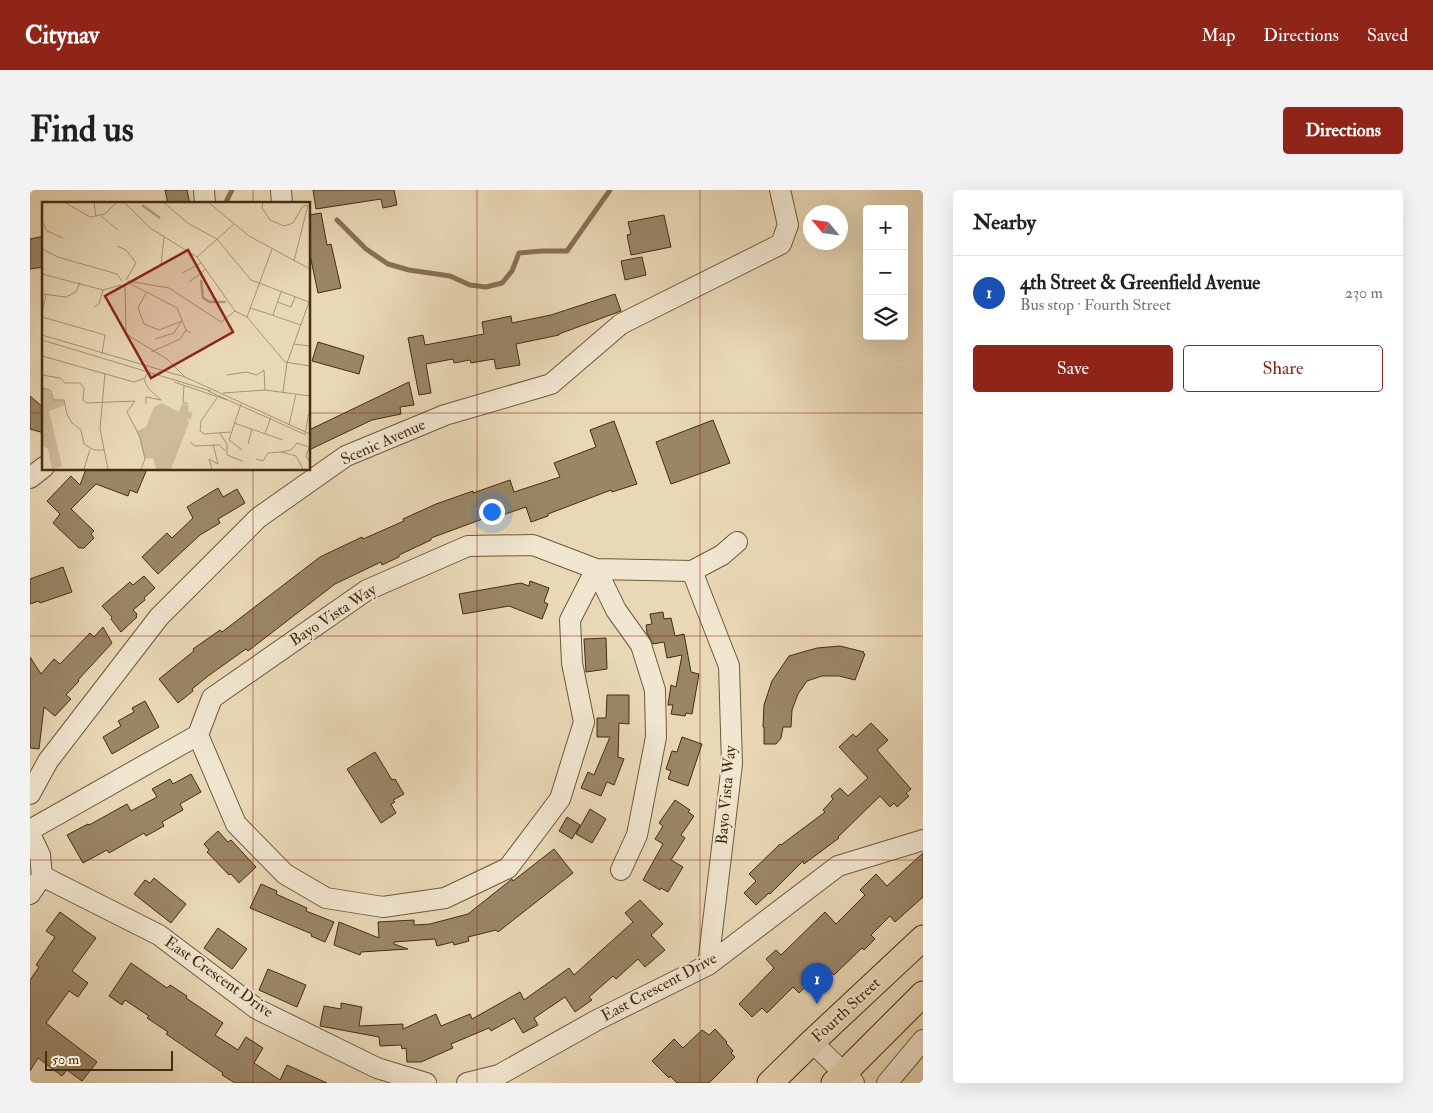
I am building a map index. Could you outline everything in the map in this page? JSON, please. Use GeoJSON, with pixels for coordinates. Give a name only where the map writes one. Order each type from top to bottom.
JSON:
{"type":"FeatureCollection","features":[{"type":"Feature","properties":{"kind":"main road","name":"Fourth Street"},"geometry":{"type":"LineString","coordinates":[[770,1083],[923,938]]}},
{"type":"Feature","properties":{"kind":"main road"},"geometry":{"type":"LineString","coordinates":[[844,1080],[923,994]]}},
{"type":"Feature","properties":{"kind":"street","name":"Scenic Avenue"},"geometry":{"type":"LineString","coordinates":[[30,794],[48,761],[159,617],[258,518],[346,456],[445,415],[551,384],[621,324],[781,244],[788,225],[780,190]]}},
{"type":"Feature","properties":{"kind":"street"},"geometry":{"type":"LineString","coordinates":[[30,478],[42,469]]}},
{"type":"Feature","properties":{"kind":"street","name":"Bayo Vista Way"},"geometry":{"type":"LineString","coordinates":[[198,735],[212,698],[367,590],[468,546],[533,545],[596,569],[692,571],[722,555],[737,542]]}},
{"type":"Feature","properties":{"kind":"street"},"geometry":{"type":"LineString","coordinates":[[30,830],[198,735],[236,824],[285,874],[326,898],[383,907],[445,898],[508,868],[560,799],[584,722],[572,663],[570,620],[596,569]]}},
{"type":"Feature","properties":{"kind":"street"},"geometry":{"type":"LineString","coordinates":[[596,569],[616,610],[641,645],[655,690],[656,738],[637,835],[621,870]]}},
{"type":"Feature","properties":{"kind":"street","name":"Bayo Vista Way"},"geometry":{"type":"LineString","coordinates":[[692,571],[730,666],[732,764],[708,965]]}},
{"type":"Feature","properties":{"kind":"street"},"geometry":{"type":"LineString","coordinates":[[30,834],[40,855],[42,876],[30,894]]}},
{"type":"Feature","properties":{"kind":"street","name":"East Crescent Drive"},"geometry":{"type":"LineString","coordinates":[[467,1083],[499,1075],[597,1020],[708,965],[838,866],[923,840]]}},
{"type":"Feature","properties":{"kind":"street","name":"East Crescent Drive"},"geometry":{"type":"LineString","coordinates":[[42,876],[159,935],[257,1009],[377,1068],[426,1083]]}},
{"type":"Feature","properties":{"kind":"street"},"geometry":{"type":"LineString","coordinates":[[887,1083],[923,1040]]}},
{"type":"Feature","properties":{"kind":"street"},"geometry":{"type":"LineString","coordinates":[[812,1042],[844,1080]]}},
{"type":"Feature","properties":{"kind":"building"},"geometry":{"type":"Polygon","coordinates":[[[165,190],[187,190],[190,202],[168,202],[165,190]]]}},
{"type":"Feature","properties":{"kind":"building"},"geometry":{"type":"Polygon","coordinates":[[[313,190],[394,190],[397,205],[383,208],[381,199],[316,209],[313,190]]]}},
{"type":"Feature","properties":{"kind":"building"},"geometry":{"type":"Polygon","coordinates":[[[321,213],[327,245],[331,244],[341,288],[318,293],[310,255],[310,215],[321,213]]]}},
{"type":"Feature","properties":{"kind":"building"},"geometry":{"type":"Polygon","coordinates":[[[664,215],[671,247],[631,255],[627,235],[631,234],[628,222],[664,215]]]}},
{"type":"Feature","properties":{"kind":"building"},"geometry":{"type":"Polygon","coordinates":[[[42,236],[42,267],[30,269],[30,239],[42,236]]]}},
{"type":"Feature","properties":{"kind":"building"},"geometry":{"type":"Polygon","coordinates":[[[642,257],[646,275],[625,280],[621,261],[642,257]]]}},
{"type":"Feature","properties":{"kind":"building"},"geometry":{"type":"Polygon","coordinates":[[[615,294],[621,311],[559,335],[516,344],[520,365],[496,369],[494,359],[471,363],[470,360],[454,363],[453,359],[426,364],[431,393],[419,395],[408,338],[423,335],[425,345],[484,334],[482,322],[511,316],[512,323],[551,315],[615,294]]]}},
{"type":"Feature","properties":{"kind":"building"},"geometry":{"type":"Polygon","coordinates":[[[318,342],[364,356],[359,374],[312,361],[318,342]]]}},
{"type":"Feature","properties":{"kind":"building"},"geometry":{"type":"Polygon","coordinates":[[[409,382],[414,405],[400,407],[401,414],[372,420],[310,450],[310,430],[409,382]]]}},
{"type":"Feature","properties":{"kind":"building"},"geometry":{"type":"Polygon","coordinates":[[[30,396],[42,406],[42,432],[30,429],[30,396]]]}},
{"type":"Feature","properties":{"kind":"building"},"geometry":{"type":"Polygon","coordinates":[[[713,420],[730,463],[671,484],[656,442],[713,420]]]}},
{"type":"Feature","properties":{"kind":"building"},"geometry":{"type":"Polygon","coordinates":[[[614,421],[637,484],[612,492],[611,490],[531,522],[526,507],[488,520],[488,517],[431,538],[431,540],[399,555],[399,557],[382,565],[381,562],[335,584],[248,651],[246,649],[208,676],[178,703],[159,679],[194,651],[193,649],[220,630],[222,632],[320,557],[362,537],[363,539],[404,521],[403,519],[436,504],[473,491],[473,493],[510,480],[514,492],[560,477],[554,463],[596,447],[590,430],[614,421]]]}},
{"type":"Feature","properties":{"kind":"building"},"geometry":{"type":"Polygon","coordinates":[[[86,470],[147,470],[137,493],[130,490],[128,496],[96,484],[71,509],[94,531],[91,534],[94,538],[84,548],[79,548],[53,523],[60,514],[47,501],[71,476],[80,485],[86,470]]]}},
{"type":"Feature","properties":{"kind":"building"},"geometry":{"type":"Polygon","coordinates":[[[218,488],[223,497],[237,489],[245,503],[218,519],[220,523],[200,535],[158,574],[142,557],[167,533],[172,538],[193,518],[187,507],[218,488]]]}},
{"type":"Feature","properties":{"kind":"building"},"geometry":{"type":"Polygon","coordinates":[[[63,567],[72,592],[40,603],[39,601],[30,604],[30,579],[63,567]]]}},
{"type":"Feature","properties":{"kind":"building"},"geometry":{"type":"Polygon","coordinates":[[[144,576],[155,588],[133,610],[137,617],[121,632],[111,619],[112,617],[102,606],[130,582],[133,585],[144,576]]]}},
{"type":"Feature","properties":{"kind":"building"},"geometry":{"type":"Polygon","coordinates":[[[530,581],[549,588],[544,602],[548,604],[542,619],[509,606],[463,614],[459,594],[521,583],[529,586],[530,581]]]}},
{"type":"Feature","properties":{"kind":"building"},"geometry":{"type":"Polygon","coordinates":[[[663,612],[664,619],[671,618],[675,636],[684,634],[691,672],[699,674],[692,714],[686,713],[685,716],[671,714],[673,705],[668,705],[671,685],[676,687],[682,655],[667,658],[664,642],[653,644],[647,633],[646,625],[652,624],[650,614],[663,612]]]}},
{"type":"Feature","properties":{"kind":"building"},"geometry":{"type":"Polygon","coordinates":[[[103,627],[112,643],[66,695],[71,699],[55,716],[44,707],[39,749],[30,748],[30,657],[41,674],[54,659],[60,664],[90,633],[94,637],[103,627]]]}},
{"type":"Feature","properties":{"kind":"building"},"geometry":{"type":"Polygon","coordinates":[[[606,638],[607,669],[586,672],[584,639],[606,638]]]}},
{"type":"Feature","properties":{"kind":"building"},"geometry":{"type":"Polygon","coordinates":[[[840,646],[864,652],[865,654],[855,680],[839,676],[822,676],[807,681],[798,694],[792,710],[791,727],[783,727],[781,738],[776,744],[764,744],[764,705],[772,681],[789,656],[817,648],[840,646]]]}},
{"type":"Feature","properties":{"kind":"building"},"geometry":{"type":"Polygon","coordinates":[[[607,695],[629,695],[629,724],[619,723],[618,757],[624,759],[614,785],[607,782],[601,796],[581,788],[588,772],[594,775],[610,737],[597,737],[597,718],[606,718],[607,695]]]}},
{"type":"Feature","properties":{"kind":"building"},"geometry":{"type":"Polygon","coordinates":[[[145,701],[159,727],[112,754],[103,737],[121,726],[118,721],[134,712],[132,708],[145,701]]]}},
{"type":"Feature","properties":{"kind":"building"},"geometry":{"type":"Polygon","coordinates":[[[871,723],[888,740],[877,750],[911,789],[906,793],[909,796],[897,807],[894,803],[890,807],[880,796],[839,838],[804,864],[803,861],[770,894],[756,905],[744,893],[756,881],[749,874],[780,844],[825,812],[823,810],[833,799],[831,796],[840,788],[848,796],[868,778],[839,747],[853,734],[856,737],[871,723]]]}},
{"type":"Feature","properties":{"kind":"building"},"geometry":{"type":"Polygon","coordinates":[[[682,737],[702,744],[688,786],[668,779],[671,771],[666,769],[672,751],[677,752],[682,737]]]}},
{"type":"Feature","properties":{"kind":"building"},"geometry":{"type":"Polygon","coordinates":[[[375,752],[392,780],[395,779],[404,794],[393,800],[395,802],[391,804],[396,813],[381,823],[347,769],[375,752]]]}},
{"type":"Feature","properties":{"kind":"building"},"geometry":{"type":"Polygon","coordinates":[[[191,774],[201,792],[180,804],[183,810],[162,822],[164,826],[146,836],[144,833],[109,853],[107,850],[83,863],[67,835],[127,804],[131,811],[157,797],[152,789],[170,779],[173,784],[191,774]]]}},
{"type":"Feature","properties":{"kind":"building"},"geometry":{"type":"Polygon","coordinates":[[[675,800],[690,810],[688,812],[694,816],[681,835],[685,838],[671,860],[683,867],[668,892],[661,888],[660,890],[643,880],[663,844],[655,839],[663,826],[659,823],[675,800]]]}},
{"type":"Feature","properties":{"kind":"building"},"geometry":{"type":"Polygon","coordinates":[[[590,809],[606,819],[592,843],[576,834],[590,809]]]}},
{"type":"Feature","properties":{"kind":"building"},"geometry":{"type":"Polygon","coordinates":[[[567,817],[580,825],[572,839],[559,831],[567,817]]]}},
{"type":"Feature","properties":{"kind":"building"},"geometry":{"type":"Polygon","coordinates":[[[218,831],[228,842],[231,840],[256,867],[239,883],[207,852],[209,850],[204,844],[218,831]]]}},
{"type":"Feature","properties":{"kind":"building"},"geometry":{"type":"Polygon","coordinates":[[[554,849],[573,873],[498,932],[496,930],[468,937],[469,941],[454,945],[453,942],[437,946],[435,939],[394,942],[394,944],[408,949],[361,952],[360,955],[334,945],[339,922],[379,938],[378,922],[414,920],[414,925],[430,924],[468,914],[554,849]]]}},
{"type":"Feature","properties":{"kind":"building"},"geometry":{"type":"Polygon","coordinates":[[[923,853],[923,897],[895,922],[890,916],[871,935],[875,939],[864,950],[862,948],[834,975],[826,967],[799,993],[793,987],[767,1013],[762,1008],[752,1017],[739,1004],[774,968],[766,959],[776,950],[781,955],[825,912],[836,924],[865,895],[860,890],[876,874],[887,886],[923,853]]]}},
{"type":"Feature","properties":{"kind":"building"},"geometry":{"type":"Polygon","coordinates":[[[154,878],[186,904],[171,923],[134,894],[145,880],[150,883],[154,878]]]}},
{"type":"Feature","properties":{"kind":"building"},"geometry":{"type":"Polygon","coordinates":[[[261,884],[277,891],[276,894],[307,908],[306,911],[334,922],[325,942],[311,936],[312,934],[250,908],[261,884]]]}},
{"type":"Feature","properties":{"kind":"building"},"geometry":{"type":"Polygon","coordinates":[[[640,900],[663,924],[651,935],[665,950],[645,967],[638,959],[616,979],[613,976],[589,997],[592,1000],[575,1012],[565,997],[534,1018],[538,1025],[523,1033],[514,1018],[491,1031],[489,1028],[451,1044],[453,1048],[421,1062],[407,1062],[406,1048],[402,1049],[401,1045],[380,1046],[379,1037],[320,1026],[324,1006],[341,1009],[341,1003],[362,1007],[359,1026],[403,1024],[403,1029],[436,1014],[441,1026],[470,1014],[472,1019],[520,992],[524,1000],[569,968],[574,975],[633,922],[625,913],[640,900]]]}},
{"type":"Feature","properties":{"kind":"building"},"geometry":{"type":"Polygon","coordinates":[[[60,912],[96,938],[72,971],[88,983],[78,997],[69,991],[46,1023],[97,1062],[82,1081],[67,1070],[62,1076],[38,1058],[30,1071],[30,980],[39,967],[36,965],[55,937],[46,931],[60,912]]]}},
{"type":"Feature","properties":{"kind":"building"},"geometry":{"type":"Polygon","coordinates":[[[218,928],[247,949],[232,969],[204,948],[218,928]]]}},
{"type":"Feature","properties":{"kind":"building"},"geometry":{"type":"Polygon","coordinates":[[[131,963],[167,988],[170,985],[187,996],[186,998],[223,1023],[215,1035],[238,1050],[246,1037],[263,1048],[254,1063],[280,1080],[287,1065],[327,1083],[235,1083],[166,1034],[168,1032],[147,1018],[149,1016],[125,1000],[122,1005],[109,996],[131,963]]]}},
{"type":"Feature","properties":{"kind":"building"},"geometry":{"type":"Polygon","coordinates":[[[268,969],[306,985],[297,1007],[259,990],[268,969]]]}},
{"type":"Feature","properties":{"kind":"building"},"geometry":{"type":"Polygon","coordinates":[[[715,1029],[727,1042],[733,1051],[731,1053],[735,1057],[709,1083],[677,1083],[670,1076],[669,1078],[652,1061],[674,1039],[683,1048],[702,1030],[709,1035],[715,1029]]]}},
{"type":"Feature","properties":{"kind":"waterway"},"geometry":{"type":"LineString","coordinates":[[226,202],[232,190]]}},
{"type":"Feature","properties":{"kind":"waterway"},"geometry":{"type":"LineString","coordinates":[[337,220],[366,249],[388,264],[409,270],[450,276],[470,285],[486,287],[502,283],[512,271],[519,253],[567,251],[610,190]]}},
{"type":"Feature","properties":{"kind":"place","name":"4th Street & Greenfield Avenue"},"geometry":{"type":"Point","coordinates":[817,1004]}}]}
